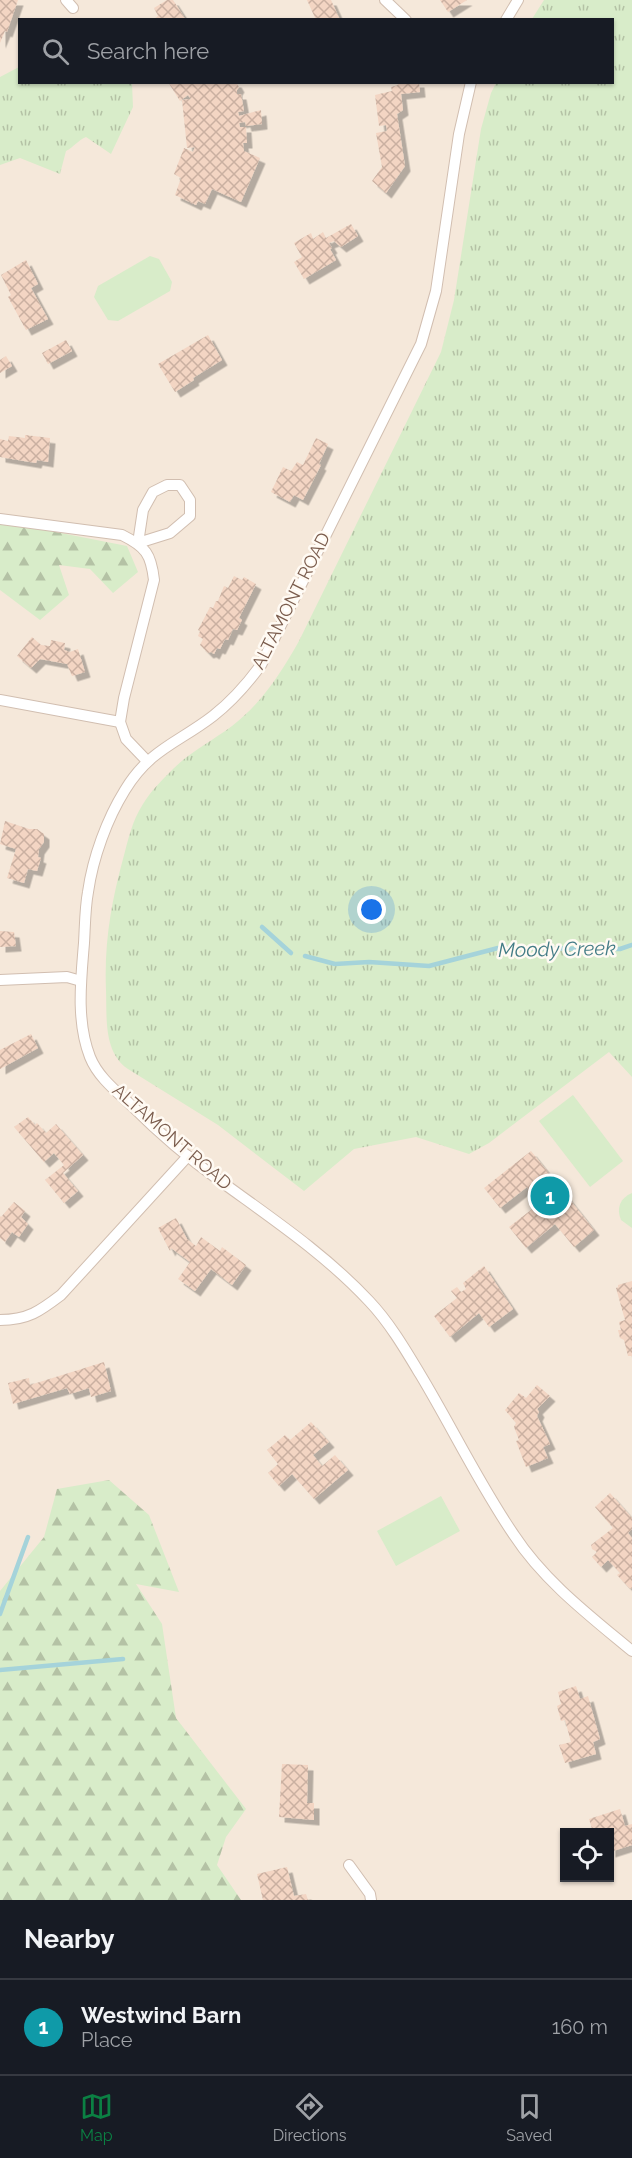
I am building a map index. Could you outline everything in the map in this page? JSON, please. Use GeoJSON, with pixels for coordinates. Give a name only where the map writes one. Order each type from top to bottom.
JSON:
{"type":"FeatureCollection","features":[{"type":"Feature","properties":{"kind":"street"},"geometry":{"type":"LineString","coordinates":[[386,0],[404,18]]}},
{"type":"Feature","properties":{"kind":"street"},"geometry":{"type":"LineString","coordinates":[[507,18],[518,0]]}},
{"type":"Feature","properties":{"kind":"street","name":"ALTAMONT ROAD"},"geometry":{"type":"LineString","coordinates":[[471,84],[459,134],[436,291],[421,344],[261,665],[246,685],[212,717],[163,747],[147,760],[125,790],[96,856],[88,892],[81,981],[82,1030],[90,1058],[99,1073],[141,1114],[216,1179],[286,1227],[329,1262],[371,1303],[406,1350],[507,1525],[529,1557],[579,1607],[632,1652]]}},
{"type":"Feature","properties":{"kind":"street"},"geometry":{"type":"LineString","coordinates":[[167,485],[180,485],[190,500],[190,516],[170,533],[138,543],[143,510],[153,492],[167,485]]}},
{"type":"Feature","properties":{"kind":"street"},"geometry":{"type":"LineString","coordinates":[[0,519],[122,535],[138,543],[147,552],[152,563],[154,580],[120,722],[126,739],[147,760]]}},
{"type":"Feature","properties":{"kind":"street"},"geometry":{"type":"LineString","coordinates":[[0,700],[120,722]]}},
{"type":"Feature","properties":{"kind":"street"},"geometry":{"type":"LineString","coordinates":[[0,980],[67,977],[81,981]]}},
{"type":"Feature","properties":{"kind":"street"},"geometry":{"type":"LineString","coordinates":[[0,1320],[24,1318],[38,1312],[61,1295],[188,1156]]}},
{"type":"Feature","properties":{"kind":"street"},"geometry":{"type":"LineString","coordinates":[[349,1865],[370,1894],[371,1900]]}},
{"type":"Feature","properties":{"kind":"shaded area"},"geometry":{"type":"Polygon","coordinates":[[[0,0],[632,0],[632,1900],[0,1900],[0,0]]]}},
{"type":"Feature","properties":{"kind":"green space"},"geometry":{"type":"Polygon","coordinates":[[[544,0],[632,0],[632,1077],[609,1052],[489,1143],[469,1154],[416,1137],[354,1149],[304,1191],[218,1125],[128,1069],[114,1053],[108,1033],[106,973],[107,940],[115,892],[133,824],[139,810],[150,795],[180,763],[232,726],[252,708],[278,676],[292,653],[441,352],[454,300],[481,129],[496,84],[614,84],[614,18],[533,18],[544,0]]]}},
{"type":"Feature","properties":{"kind":"green space"},"geometry":{"type":"Polygon","coordinates":[[[18,68],[18,84],[132,84],[133,107],[111,154],[86,137],[66,151],[60,174],[20,158],[0,165],[0,77],[18,68]]]}},
{"type":"Feature","properties":{"kind":"green space"},"geometry":{"type":"Polygon","coordinates":[[[150,256],[159,259],[172,282],[170,291],[118,321],[108,320],[94,297],[98,286],[150,256]]]}},
{"type":"Feature","properties":{"kind":"green space"},"geometry":{"type":"Polygon","coordinates":[[[0,521],[127,546],[138,572],[113,593],[90,569],[59,565],[69,595],[40,620],[0,590],[0,521]]]}},
{"type":"Feature","properties":{"kind":"green space"},"geometry":{"type":"Polygon","coordinates":[[[573,1095],[623,1161],[590,1187],[539,1121],[573,1095]]]}},
{"type":"Feature","properties":{"kind":"green space"},"geometry":{"type":"Polygon","coordinates":[[[632,1193],[632,1228],[621,1220],[619,1208],[622,1201],[632,1193]]]}},
{"type":"Feature","properties":{"kind":"green space"},"geometry":{"type":"Polygon","coordinates":[[[109,1480],[149,1515],[179,1592],[136,1584],[162,1624],[176,1718],[246,1809],[226,1837],[217,1865],[241,1900],[0,1900],[0,1591],[44,1537],[57,1489],[109,1480]]]}},
{"type":"Feature","properties":{"kind":"green space"},"geometry":{"type":"Polygon","coordinates":[[[441,1496],[460,1531],[396,1566],[377,1531],[441,1496]]]}},
{"type":"Feature","properties":{"kind":"building"},"geometry":{"type":"Polygon","coordinates":[[[0,0],[18,0],[7,32],[5,31],[0,43],[0,0]]]}},
{"type":"Feature","properties":{"kind":"building"},"geometry":{"type":"Polygon","coordinates":[[[167,0],[173,0],[185,18],[156,18],[158,16],[154,8],[167,0]]]}},
{"type":"Feature","properties":{"kind":"building"},"geometry":{"type":"Polygon","coordinates":[[[307,0],[331,0],[339,18],[315,18],[307,0]]]}},
{"type":"Feature","properties":{"kind":"building"},"geometry":{"type":"Polygon","coordinates":[[[440,0],[467,0],[448,12],[440,0]]]}},
{"type":"Feature","properties":{"kind":"building"},"geometry":{"type":"Polygon","coordinates":[[[169,84],[237,84],[239,87],[237,94],[241,94],[244,111],[238,112],[239,116],[261,110],[262,124],[246,126],[245,122],[239,123],[240,127],[246,127],[247,143],[243,143],[244,151],[260,158],[241,202],[212,189],[205,204],[198,201],[196,205],[175,195],[181,178],[174,174],[184,148],[193,152],[195,147],[187,148],[182,100],[191,99],[188,95],[180,101],[169,84]]]}},
{"type":"Feature","properties":{"kind":"building"},"geometry":{"type":"Polygon","coordinates":[[[419,84],[420,92],[401,94],[403,110],[397,114],[405,166],[386,193],[372,181],[382,167],[376,133],[387,131],[386,125],[379,126],[375,95],[392,91],[391,87],[419,84]]]}},
{"type":"Feature","properties":{"kind":"building"},"geometry":{"type":"Polygon","coordinates":[[[351,224],[358,236],[341,247],[334,241],[329,243],[336,260],[304,279],[294,262],[302,257],[294,243],[311,233],[313,239],[323,232],[326,238],[351,224]]]}},
{"type":"Feature","properties":{"kind":"building"},"geometry":{"type":"Polygon","coordinates":[[[26,260],[38,284],[31,288],[48,319],[26,330],[8,297],[11,295],[1,275],[26,260]]]}},
{"type":"Feature","properties":{"kind":"building"},"geometry":{"type":"Polygon","coordinates":[[[208,335],[222,360],[175,392],[158,364],[208,335]]]}},
{"type":"Feature","properties":{"kind":"building"},"geometry":{"type":"Polygon","coordinates":[[[66,340],[72,351],[48,364],[42,353],[66,340]]]}},
{"type":"Feature","properties":{"kind":"building"},"geometry":{"type":"Polygon","coordinates":[[[6,356],[12,366],[0,373],[0,360],[6,356]]]}},
{"type":"Feature","properties":{"kind":"building"},"geometry":{"type":"Polygon","coordinates":[[[25,435],[50,438],[48,462],[37,460],[36,463],[0,457],[0,439],[8,441],[9,436],[25,438],[25,435]]]}},
{"type":"Feature","properties":{"kind":"building"},"geometry":{"type":"Polygon","coordinates":[[[316,438],[328,444],[319,464],[321,465],[303,500],[294,495],[290,502],[271,492],[283,467],[291,471],[297,462],[303,465],[316,438]]]}},
{"type":"Feature","properties":{"kind":"building"},"geometry":{"type":"Polygon","coordinates":[[[234,576],[242,580],[244,577],[256,584],[239,618],[242,620],[237,630],[233,629],[228,640],[225,639],[220,649],[217,648],[214,654],[208,653],[200,645],[203,639],[198,636],[200,631],[198,630],[210,607],[213,608],[218,601],[224,586],[228,588],[234,576]]]}},
{"type":"Feature","properties":{"kind":"building"},"geometry":{"type":"Polygon","coordinates":[[[32,637],[41,645],[50,646],[51,640],[65,643],[64,650],[70,652],[78,649],[85,672],[72,676],[67,664],[40,659],[31,668],[17,656],[32,637]]]}},
{"type":"Feature","properties":{"kind":"building"},"geometry":{"type":"Polygon","coordinates":[[[5,821],[29,829],[37,829],[44,834],[44,842],[39,849],[38,857],[41,858],[37,871],[28,869],[24,883],[7,878],[16,849],[0,844],[5,821]]]}},
{"type":"Feature","properties":{"kind":"building"},"geometry":{"type":"Polygon","coordinates":[[[0,931],[14,932],[16,946],[0,947],[0,931]]]}},
{"type":"Feature","properties":{"kind":"building"},"geometry":{"type":"Polygon","coordinates":[[[31,1034],[38,1048],[0,1069],[0,1050],[31,1034]]]}},
{"type":"Feature","properties":{"kind":"building"},"geometry":{"type":"Polygon","coordinates":[[[28,1117],[46,1133],[56,1124],[83,1155],[63,1173],[78,1191],[64,1203],[45,1180],[64,1165],[54,1153],[44,1162],[14,1127],[28,1117]]]}},
{"type":"Feature","properties":{"kind":"building"},"geometry":{"type":"Polygon","coordinates":[[[531,1151],[594,1230],[574,1247],[555,1224],[526,1248],[509,1227],[540,1203],[527,1187],[500,1208],[484,1188],[531,1151]]]}},
{"type":"Feature","properties":{"kind":"building"},"geometry":{"type":"Polygon","coordinates":[[[14,1202],[25,1211],[21,1217],[28,1224],[19,1237],[12,1232],[5,1242],[0,1238],[0,1216],[14,1202]]]}},
{"type":"Feature","properties":{"kind":"building"},"geometry":{"type":"Polygon","coordinates":[[[176,1218],[187,1239],[196,1246],[201,1237],[220,1251],[222,1247],[246,1265],[232,1285],[211,1269],[195,1291],[178,1279],[190,1262],[171,1248],[170,1251],[158,1228],[176,1218]]]}},
{"type":"Feature","properties":{"kind":"building"},"geometry":{"type":"Polygon","coordinates":[[[484,1266],[513,1309],[489,1327],[479,1313],[450,1337],[434,1316],[457,1298],[451,1291],[457,1287],[461,1292],[466,1289],[463,1283],[484,1266]]]}},
{"type":"Feature","properties":{"kind":"building"},"geometry":{"type":"Polygon","coordinates":[[[632,1281],[632,1356],[628,1356],[624,1340],[620,1338],[618,1330],[621,1330],[619,1322],[625,1320],[616,1288],[618,1285],[632,1281]]]}},
{"type":"Feature","properties":{"kind":"building"},"geometry":{"type":"Polygon","coordinates":[[[104,1362],[111,1391],[91,1397],[89,1388],[70,1394],[67,1388],[13,1404],[8,1383],[29,1378],[30,1385],[104,1362]]]}},
{"type":"Feature","properties":{"kind":"building"},"geometry":{"type":"Polygon","coordinates":[[[537,1385],[550,1396],[537,1409],[539,1412],[537,1416],[550,1444],[543,1447],[548,1458],[526,1467],[516,1441],[519,1440],[514,1427],[516,1423],[505,1410],[519,1393],[526,1398],[537,1385]]]}},
{"type":"Feature","properties":{"kind":"building"},"geometry":{"type":"Polygon","coordinates":[[[311,1422],[329,1442],[313,1455],[322,1466],[335,1455],[348,1470],[314,1499],[292,1474],[279,1486],[268,1473],[278,1464],[267,1450],[285,1435],[290,1440],[311,1422]]]}},
{"type":"Feature","properties":{"kind":"building"},"geometry":{"type":"Polygon","coordinates":[[[610,1493],[632,1518],[632,1529],[628,1533],[632,1538],[632,1588],[630,1589],[617,1575],[620,1573],[608,1560],[601,1567],[592,1557],[597,1552],[592,1549],[591,1545],[613,1528],[595,1507],[610,1493]]]}},
{"type":"Feature","properties":{"kind":"building"},"geometry":{"type":"Polygon","coordinates":[[[576,1686],[580,1699],[588,1696],[600,1739],[593,1742],[596,1754],[565,1763],[559,1745],[571,1742],[565,1720],[561,1721],[557,1706],[561,1704],[558,1692],[576,1686]]]}},
{"type":"Feature","properties":{"kind":"building"},"geometry":{"type":"Polygon","coordinates":[[[282,1764],[308,1765],[307,1803],[314,1803],[314,1820],[279,1817],[282,1764]]]}},
{"type":"Feature","properties":{"kind":"building"},"geometry":{"type":"Polygon","coordinates":[[[620,1809],[625,1826],[632,1824],[632,1845],[614,1851],[614,1828],[592,1828],[589,1819],[620,1809]]]}},
{"type":"Feature","properties":{"kind":"building"},"geometry":{"type":"Polygon","coordinates":[[[287,1867],[294,1896],[306,1894],[308,1900],[263,1900],[257,1874],[287,1867]]]}},
{"type":"Feature","properties":{"kind":"waterway","name":"Moody Creek"},"geometry":{"type":"LineString","coordinates":[[262,927],[291,953]]}},
{"type":"Feature","properties":{"kind":"waterway","name":"Moody Creek"},"geometry":{"type":"LineString","coordinates":[[305,956],[335,964],[369,962],[429,966],[498,948],[620,949],[632,945]]}},
{"type":"Feature","properties":{"kind":"waterway"},"geometry":{"type":"LineString","coordinates":[[0,1614],[28,1537]]}},
{"type":"Feature","properties":{"kind":"waterway"},"geometry":{"type":"LineString","coordinates":[[0,1670],[123,1659]]}},
{"type":"Feature","properties":{"kind":"place","name":"Westwind Barn"},"geometry":{"type":"Point","coordinates":[550,1196]}}]}
